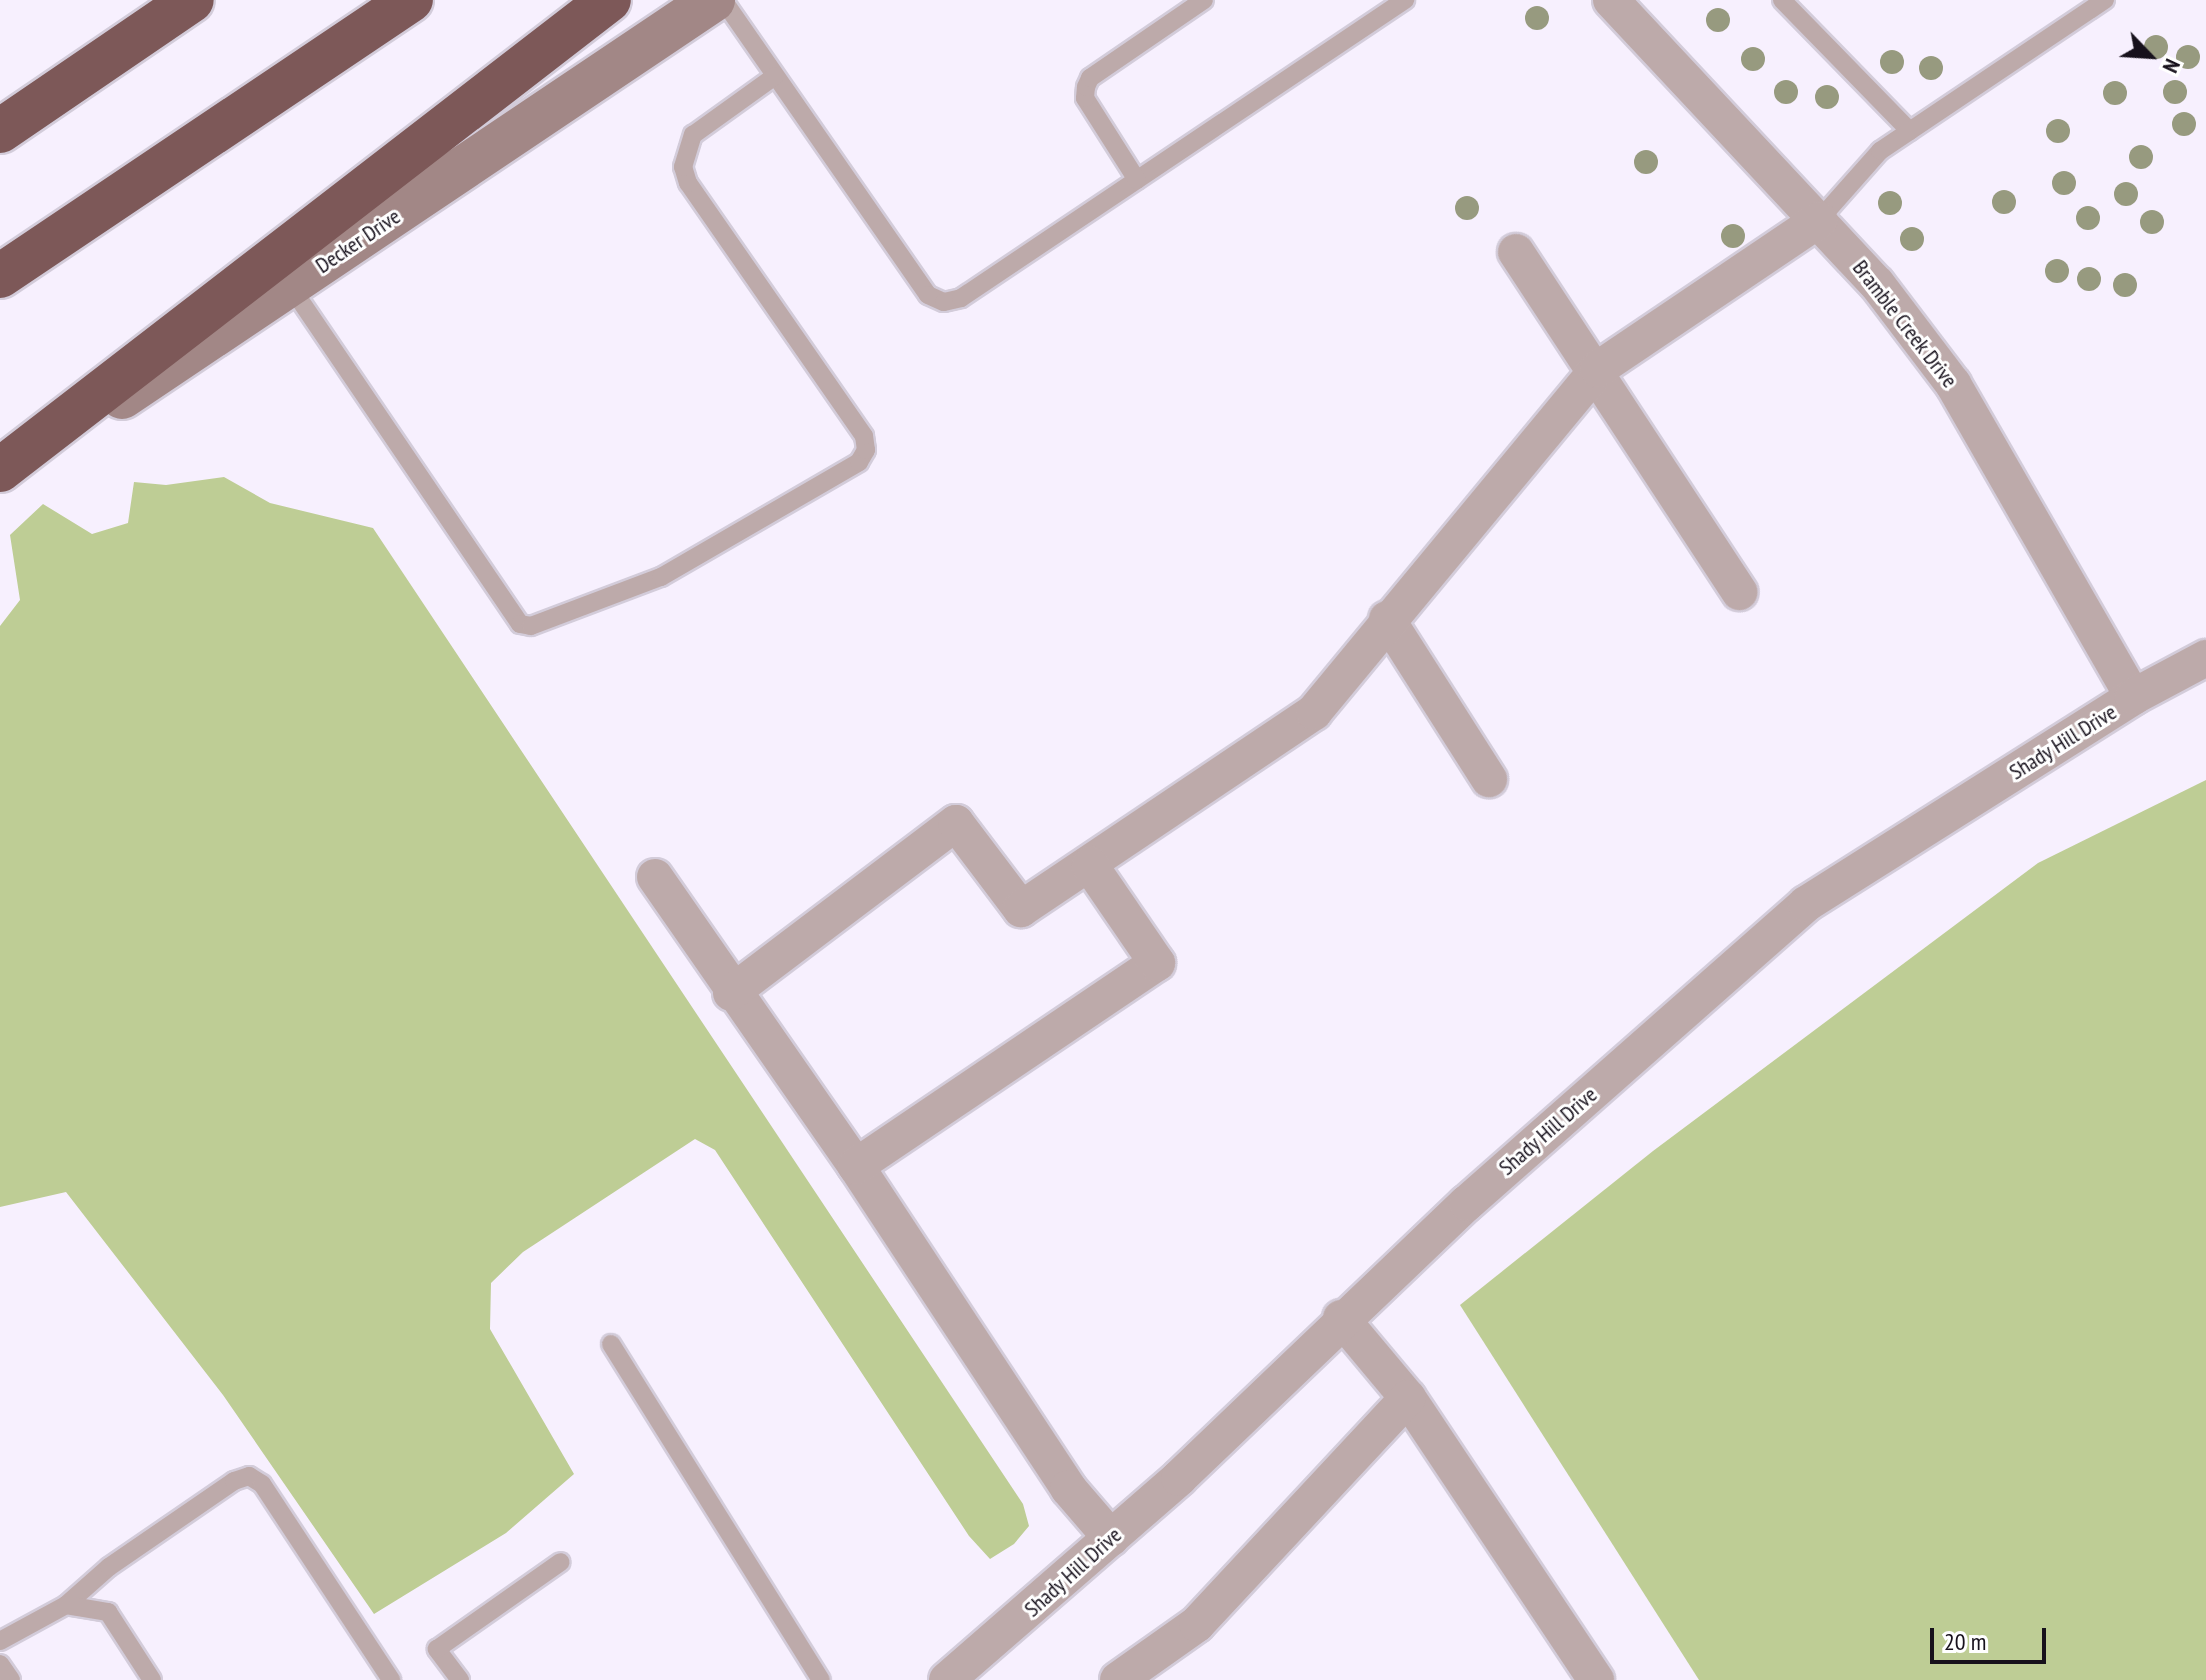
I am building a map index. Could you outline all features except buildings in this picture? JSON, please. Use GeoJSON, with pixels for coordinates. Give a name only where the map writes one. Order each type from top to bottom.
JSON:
{"type":"FeatureCollection","features":[{"type":"Feature","properties":{"kind":"highway"},"geometry":{"type":"LineString","coordinates":[[0,131],[192,0]]}},
{"type":"Feature","properties":{"kind":"highway"},"geometry":{"type":"LineString","coordinates":[[0,276],[411,0]]}},
{"type":"Feature","properties":{"kind":"highway"},"geometry":{"type":"LineString","coordinates":[[0,470],[609,0]]}},
{"type":"Feature","properties":{"kind":"main road","name":"Decker Drive"},"geometry":{"type":"LineString","coordinates":[[0,477],[291,287],[713,0]]}},
{"type":"Feature","properties":{"kind":"street","name":"Bramble Creek Drive"},"geometry":{"type":"LineString","coordinates":[[1611,0],[1877,284],[1953,384],[2133,697]]}},
{"type":"Feature","properties":{"kind":"street"},"geometry":{"type":"LineString","coordinates":[[731,993],[956,823],[1021,909],[1314,712],[1387,619],[1598,369],[1819,220]]}},
{"type":"Feature","properties":{"kind":"street"},"geometry":{"type":"LineString","coordinates":[[1516,252],[1598,369],[1739,592]]}},
{"type":"Feature","properties":{"kind":"street"},"geometry":{"type":"LineString","coordinates":[[1387,619],[1489,779]]}},
{"type":"Feature","properties":{"kind":"street","name":"Shady Hill Drive"},"geometry":{"type":"LineString","coordinates":[[947,1680],[1111,1538],[1341,1318],[1806,904],[2133,697],[2206,658]]}},
{"type":"Feature","properties":{"kind":"street"},"geometry":{"type":"LineString","coordinates":[[856,1166],[1157,963],[1090,865]]}},
{"type":"Feature","properties":{"kind":"street"},"geometry":{"type":"LineString","coordinates":[[655,877],[731,993],[856,1166],[1068,1488],[1111,1538]]}},
{"type":"Feature","properties":{"kind":"street"},"geometry":{"type":"LineString","coordinates":[[1341,1318],[1408,1398],[1596,1680]]}},
{"type":"Feature","properties":{"kind":"street"},"geometry":{"type":"LineString","coordinates":[[1118,1680],[1197,1624],[1408,1398]]}},
{"type":"Feature","properties":{"kind":"lane"},"geometry":{"type":"LineString","coordinates":[[723,0],[928,295],[944,302],[961,298],[1405,0]]}},
{"type":"Feature","properties":{"kind":"lane"},"geometry":{"type":"LineString","coordinates":[[1137,180],[1085,98],[1086,87],[1090,78],[1204,0]]}},
{"type":"Feature","properties":{"kind":"lane"},"geometry":{"type":"LineString","coordinates":[[1782,0],[1910,131]]}},
{"type":"Feature","properties":{"kind":"lane"},"geometry":{"type":"LineString","coordinates":[[1819,220],[1880,151],[2105,0]]}},
{"type":"Feature","properties":{"kind":"lane"},"geometry":{"type":"LineString","coordinates":[[291,287],[520,624],[531,626],[661,577],[834,478],[859,462],[866,450],[864,436],[688,183],[683,167],[693,135],[775,76]]}},
{"type":"Feature","properties":{"kind":"lane"},"geometry":{"type":"LineString","coordinates":[[611,1344],[821,1680]]}},
{"type":"Feature","properties":{"kind":"lane"},"geometry":{"type":"LineString","coordinates":[[0,1641],[66,1605],[109,1567],[234,1481],[249,1476],[262,1484],[391,1680]]}},
{"type":"Feature","properties":{"kind":"lane"},"geometry":{"type":"LineString","coordinates":[[460,1680],[437,1649],[561,1562]]}},
{"type":"Feature","properties":{"kind":"lane"},"geometry":{"type":"LineString","coordinates":[[66,1605],[108,1612],[152,1680]]}},
{"type":"Feature","properties":{"kind":"lane"},"geometry":{"type":"LineString","coordinates":[[0,1664],[11,1680]]}},
{"type":"Feature","properties":{"kind":"green space"},"geometry":{"type":"Polygon","coordinates":[[[224,477],[270,503],[373,528],[1023,1504],[1029,1526],[1014,1544],[990,1559],[969,1536],[715,1150],[695,1139],[523,1252],[491,1283],[490,1329],[574,1474],[506,1533],[374,1614],[223,1395],[66,1192],[0,1207],[0,626],[20,600],[10,535],[43,504],[92,534],[128,523],[134,482],[166,485],[224,477]]]}},
{"type":"Feature","properties":{"kind":"green space"},"geometry":{"type":"Polygon","coordinates":[[[2206,780],[2206,1680],[1699,1680],[1460,1305],[1653,1151],[2038,863],[2206,780]]]}}]}
